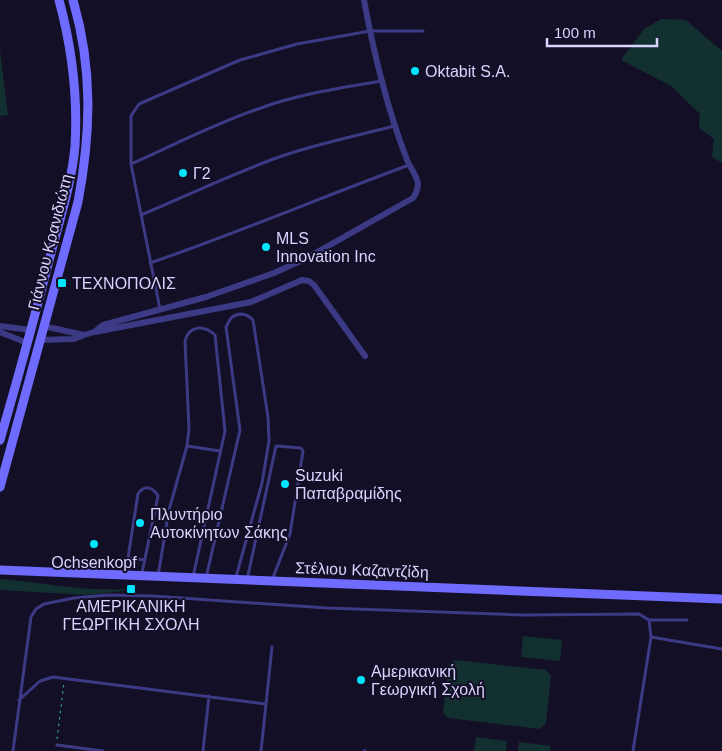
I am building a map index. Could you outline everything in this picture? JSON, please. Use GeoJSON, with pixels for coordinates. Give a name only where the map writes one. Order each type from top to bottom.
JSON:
{"type":"FeatureCollection","features":[{"type":"Feature","properties":{"kind":"street","name":"Γιάννου Κρανιδιώτη"},"geometry":{"type":"LineString","coordinates":[[0,440],[63,207],[74,147],[74,79],[71,50],[59,0]]}},
{"type":"Feature","properties":{"kind":"street","name":"Γιάννου Κρανιδιώτη"},"geometry":{"type":"LineString","coordinates":[[0,487],[78,202],[86,158],[89,119],[88,89],[85,53],[79,19],[73,0]]}},
{"type":"Feature","properties":{"kind":"street"},"geometry":{"type":"LineString","coordinates":[[94,332],[103,325],[206,297],[274,273],[305,259],[413,198],[419,186],[394,126],[381,81],[364,0]]}},
{"type":"Feature","properties":{"kind":"street"},"geometry":{"type":"LineString","coordinates":[[40,340],[74,339],[94,332],[251,302],[302,280],[309,281],[314,285],[365,356]]}},
{"type":"Feature","properties":{"kind":"street"},"geometry":{"type":"LineString","coordinates":[[0,326],[30,330]]}},
{"type":"Feature","properties":{"kind":"street"},"geometry":{"type":"LineString","coordinates":[[43,326],[84,335]]}},
{"type":"Feature","properties":{"kind":"street"},"geometry":{"type":"LineString","coordinates":[[0,332],[27,343]]}},
{"type":"Feature","properties":{"kind":"street","name":"Στέλιου Καζαντζίδη"},"geometry":{"type":"LineString","coordinates":[[2,568],[272,582],[722,599]]}},
{"type":"Feature","properties":{"kind":"lane"},"geometry":{"type":"LineString","coordinates":[[160,309],[131,164],[131,116],[139,104],[240,60],[297,44],[370,32],[423,31]]}},
{"type":"Feature","properties":{"kind":"lane"},"geometry":{"type":"LineString","coordinates":[[131,164],[204,130],[262,107],[320,92],[381,81]]}},
{"type":"Feature","properties":{"kind":"lane"},"geometry":{"type":"LineString","coordinates":[[140,215],[279,157],[394,126]]}},
{"type":"Feature","properties":{"kind":"lane"},"geometry":{"type":"LineString","coordinates":[[150,263],[212,242],[286,211],[409,164]]}},
{"type":"Feature","properties":{"kind":"lane"},"geometry":{"type":"LineString","coordinates":[[206,579],[240,430],[226,327],[230,318],[240,314],[252,320],[268,417],[269,441],[262,483],[235,580]]}},
{"type":"Feature","properties":{"kind":"lane"},"geometry":{"type":"LineString","coordinates":[[158,577],[170,510],[187,446],[189,430],[185,341],[187,334],[192,330],[202,328],[215,335],[224,431],[193,578]]}},
{"type":"Feature","properties":{"kind":"lane"},"geometry":{"type":"LineString","coordinates":[[187,446],[220,450]]}},
{"type":"Feature","properties":{"kind":"lane"},"geometry":{"type":"LineString","coordinates":[[247,580],[276,446],[301,448],[303,451],[290,534],[272,582]]}},
{"type":"Feature","properties":{"kind":"lane"},"geometry":{"type":"LineString","coordinates":[[123,575],[127,564],[138,494],[143,488],[149,487],[158,496],[142,576]]}},
{"type":"Feature","properties":{"kind":"lane"},"geometry":{"type":"LineString","coordinates":[[128,558],[145,560]]}},
{"type":"Feature","properties":{"kind":"lane"},"geometry":{"type":"LineString","coordinates":[[13,751],[31,617],[36,609],[44,604],[74,598],[108,595],[152,596],[327,608],[522,615],[628,613],[639,614],[649,620],[687,620]]}},
{"type":"Feature","properties":{"kind":"lane"},"geometry":{"type":"LineString","coordinates":[[633,751],[651,637],[649,620]]}},
{"type":"Feature","properties":{"kind":"lane"},"geometry":{"type":"LineString","coordinates":[[651,637],[722,649]]}},
{"type":"Feature","properties":{"kind":"lane"},"geometry":{"type":"LineString","coordinates":[[261,751],[272,647]]}},
{"type":"Feature","properties":{"kind":"lane"},"geometry":{"type":"LineString","coordinates":[[19,700],[40,681],[53,677],[265,704]]}},
{"type":"Feature","properties":{"kind":"lane"},"geometry":{"type":"LineString","coordinates":[[203,751],[210,696]]}},
{"type":"Feature","properties":{"kind":"lane"},"geometry":{"type":"LineString","coordinates":[[56,745],[103,751]]}},
{"type":"Feature","properties":{"kind":"path"},"geometry":{"type":"LineString","coordinates":[[56,745],[65,678]]}},
{"type":"Feature","properties":{"kind":"green space"},"geometry":{"type":"Polygon","coordinates":[[[661,19],[686,20],[722,51],[722,163],[712,157],[714,139],[699,128],[700,114],[671,86],[621,60],[644,29],[661,19]]]}},
{"type":"Feature","properties":{"kind":"green space"},"geometry":{"type":"Polygon","coordinates":[[[0,50],[8,115],[0,116],[0,50]]]}},
{"type":"Feature","properties":{"kind":"green space"},"geometry":{"type":"Polygon","coordinates":[[[0,579],[79,588],[126,589],[123,591],[87,595],[0,590],[0,579]]]}},
{"type":"Feature","properties":{"kind":"green space"},"geometry":{"type":"Polygon","coordinates":[[[523,636],[562,640],[560,661],[521,657],[523,636]]]}},
{"type":"Feature","properties":{"kind":"green space"},"geometry":{"type":"Polygon","coordinates":[[[455,660],[546,670],[551,676],[546,723],[540,729],[448,718],[443,713],[449,664],[455,660]]]}},
{"type":"Feature","properties":{"kind":"green space"},"geometry":{"type":"Polygon","coordinates":[[[476,737],[507,741],[506,751],[474,751],[476,737]]]}},
{"type":"Feature","properties":{"kind":"green space"},"geometry":{"type":"Polygon","coordinates":[[[519,742],[551,746],[550,751],[518,751],[519,742]]]}},
{"type":"Feature","properties":{"kind":"place","name":"Oktabit S.A."},"geometry":{"type":"Point","coordinates":[415,71]}},
{"type":"Feature","properties":{"kind":"place","name":"Γ2"},"geometry":{"type":"Point","coordinates":[183,173]}},
{"type":"Feature","properties":{"kind":"place","name":"MLS Innovation Inc"},"geometry":{"type":"Point","coordinates":[266,247]}},
{"type":"Feature","properties":{"kind":"place","name":"ΤΕΧΝΟΠΟΛΙΣ"},"geometry":{"type":"Point","coordinates":[62,283]}},
{"type":"Feature","properties":{"kind":"place","name":"Suzuki Παπαβραμίδης"},"geometry":{"type":"Point","coordinates":[285,484]}},
{"type":"Feature","properties":{"kind":"place","name":"Πλυντήριο Αυτοκίνητων Σάκης"},"geometry":{"type":"Point","coordinates":[140,523]}},
{"type":"Feature","properties":{"kind":"place","name":"Ochsenkopf"},"geometry":{"type":"Point","coordinates":[94,544]}},
{"type":"Feature","properties":{"kind":"place","name":"ΑΜΕΡΙΚΑΝΙΚΗ ΓΕΩΡΓΙΚΗ ΣΧΟΛΗ"},"geometry":{"type":"Point","coordinates":[131,589]}},
{"type":"Feature","properties":{"kind":"place","name":"Αμερικανική Γεωργική Σχολή"},"geometry":{"type":"Point","coordinates":[361,680]}}]}
